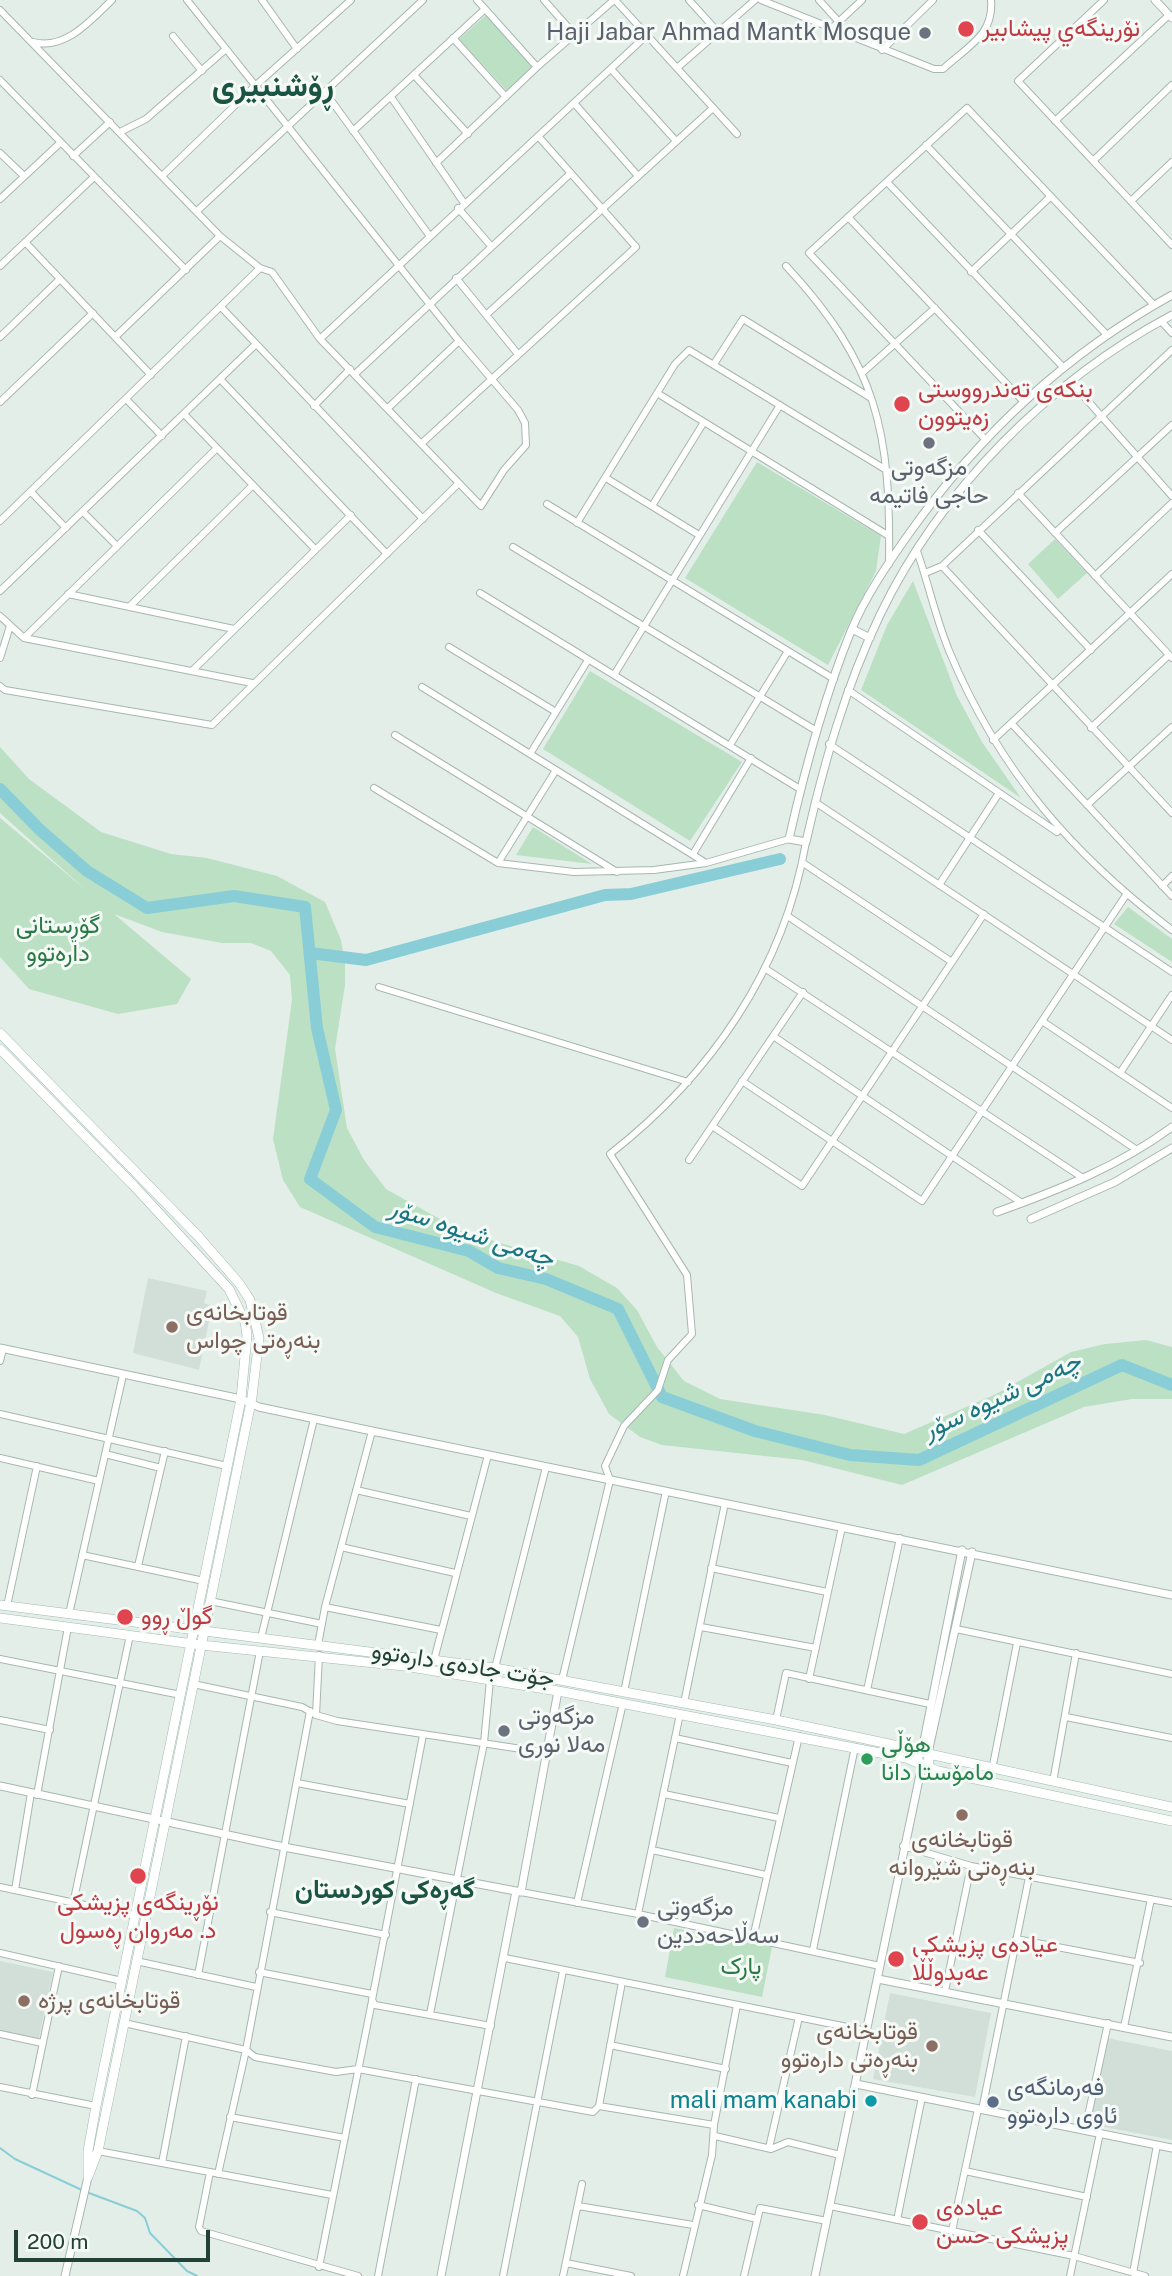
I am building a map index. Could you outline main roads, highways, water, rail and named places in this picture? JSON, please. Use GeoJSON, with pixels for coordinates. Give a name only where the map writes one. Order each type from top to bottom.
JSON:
{"type":"FeatureCollection","features":[{"type":"Feature","properties":{"kind":"main road"},"geometry":{"type":"LineString","coordinates":[[0,1033],[198,1236],[250,1300],[259,1338],[250,1404],[210,1601],[203,1633],[196,1644],[181,1695],[154,1818],[136,1916],[124,2023],[98,2151],[90,2165]]}},
{"type":"Feature","properties":{"kind":"main road"},"geometry":{"type":"LineString","coordinates":[[0,1049],[229,1289],[245,1322],[247,1335],[241,1398],[192,1632],[196,1644],[193,1684],[136,1961],[127,1981],[96,2106],[87,2181]]}},
{"type":"Feature","properties":{"kind":"main road"},"geometry":{"type":"LineString","coordinates":[[21,1071],[29,1062]]}},
{"type":"Feature","properties":{"kind":"main road","name":"جۆت جادەی دارەتوو"},"geometry":{"type":"LineString","coordinates":[[4,1606],[192,1632],[261,1638],[495,1668],[776,1720],[926,1752],[992,1770],[1172,1806]]}},
{"type":"Feature","properties":{"kind":"main road","name":"جۆت جادەی دارەتوو"},"geometry":{"type":"LineString","coordinates":[[0,1618],[196,1644],[318,1656],[558,1690],[855,1747],[938,1771],[1172,1821]]}},
{"type":"Feature","properties":{"kind":"main road"},"geometry":{"type":"LineString","coordinates":[[921,1764],[917,1754],[926,1752]]}},
{"type":"Feature","properties":{"kind":"waterway","name":"چەمی شیوە سۆر"},"geometry":{"type":"LineString","coordinates":[[0,789],[39,829],[87,871],[147,908],[234,896],[305,907],[317,1028],[336,1110],[310,1179],[375,1227],[469,1251],[498,1268],[546,1279],[618,1309],[662,1397],[755,1431],[850,1455],[919,1460],[1122,1365],[1172,1385]]}},
{"type":"Feature","properties":{"kind":"waterway"},"geometry":{"type":"LineString","coordinates":[[310,953],[366,960],[605,895],[631,894],[780,859]]}},
{"type":"Feature","properties":{"kind":"waterway"},"geometry":{"type":"LineString","coordinates":[[0,2148],[15,2159],[84,2191]]}},
{"type":"Feature","properties":{"kind":"waterway"},"geometry":{"type":"LineString","coordinates":[[89,2193],[137,2211],[145,2218],[150,2233],[187,2271],[197,2276]]}},
{"type":"Feature","properties":{"kind":"place","name":"نۆرينگەي پيشابير"},"geometry":{"type":"Point","coordinates":[966,29]}},
{"type":"Feature","properties":{"kind":"place","name":"Haji Jabar Ahmad Mantk Mosque"},"geometry":{"type":"Point","coordinates":[925,33]}},
{"type":"Feature","properties":{"kind":"place","name":"بنکەی تەندرووستی زەیتوون"},"geometry":{"type":"Point","coordinates":[902,404]}},
{"type":"Feature","properties":{"kind":"place","name":"مزگەوتی حاجی فاتیمە"},"geometry":{"type":"Point","coordinates":[929,443]}},
{"type":"Feature","properties":{"kind":"place","name":"قوتابخانەی بنەڕەتی چواس"},"geometry":{"type":"Point","coordinates":[172,1327]}},
{"type":"Feature","properties":{"kind":"place","name":"گوڵ ڕوو"},"geometry":{"type":"Point","coordinates":[125,1617]}},
{"type":"Feature","properties":{"kind":"place","name":"مزگەوتی مەلا نوری"},"geometry":{"type":"Point","coordinates":[504,1731]}},
{"type":"Feature","properties":{"kind":"place","name":"هۆڵی مامۆستا دانا"},"geometry":{"type":"Point","coordinates":[867,1759]}},
{"type":"Feature","properties":{"kind":"place","name":"قوتابخانەی بنەڕەتی شێروانە"},"geometry":{"type":"Point","coordinates":[962,1815]}},
{"type":"Feature","properties":{"kind":"place","name":"نۆڕینگەی پزیشکی د. مەروان ڕەسول"},"geometry":{"type":"Point","coordinates":[138,1876]}},
{"type":"Feature","properties":{"kind":"place","name":"مزگەوتی سەڵاحەددین"},"geometry":{"type":"Point","coordinates":[643,1922]}},
{"type":"Feature","properties":{"kind":"place","name":"عیادەی پزیشکی عەبدوڵڵا"},"geometry":{"type":"Point","coordinates":[896,1959]}},
{"type":"Feature","properties":{"kind":"place","name":"قوتابخانەی پرژە"},"geometry":{"type":"Point","coordinates":[24,2001]}},
{"type":"Feature","properties":{"kind":"place","name":"قوتابخانەی بنەڕەتی دارەتوو"},"geometry":{"type":"Point","coordinates":[932,2046]}},
{"type":"Feature","properties":{"kind":"place","name":"mali mam kanabi"},"geometry":{"type":"Point","coordinates":[871,2101]}},
{"type":"Feature","properties":{"kind":"place","name":"فەرمانگەی ئاوی دارەتوو"},"geometry":{"type":"Point","coordinates":[993,2102]}},
{"type":"Feature","properties":{"kind":"place","name":"عیادەی پزیشکی حسن"},"geometry":{"type":"Point","coordinates":[920,2222]}},
{"type":"Feature","properties":{"kind":"district","name":"ڕۆشنبیری"},"geometry":{"type":"Point","coordinates":[273,86]}},
{"type":"Feature","properties":{"kind":"district","name":"گەڕەکی کوردستان"},"geometry":{"type":"Point","coordinates":[385,1890]}},
{"type":"Feature","properties":{"kind":"park label","name":"گۆڕستانی دارەتوو"},"geometry":{"type":"Point","coordinates":[58,940]}},
{"type":"Feature","properties":{"kind":"park label","name":"پارک"},"geometry":{"type":"Point","coordinates":[741,1967]}}]}
